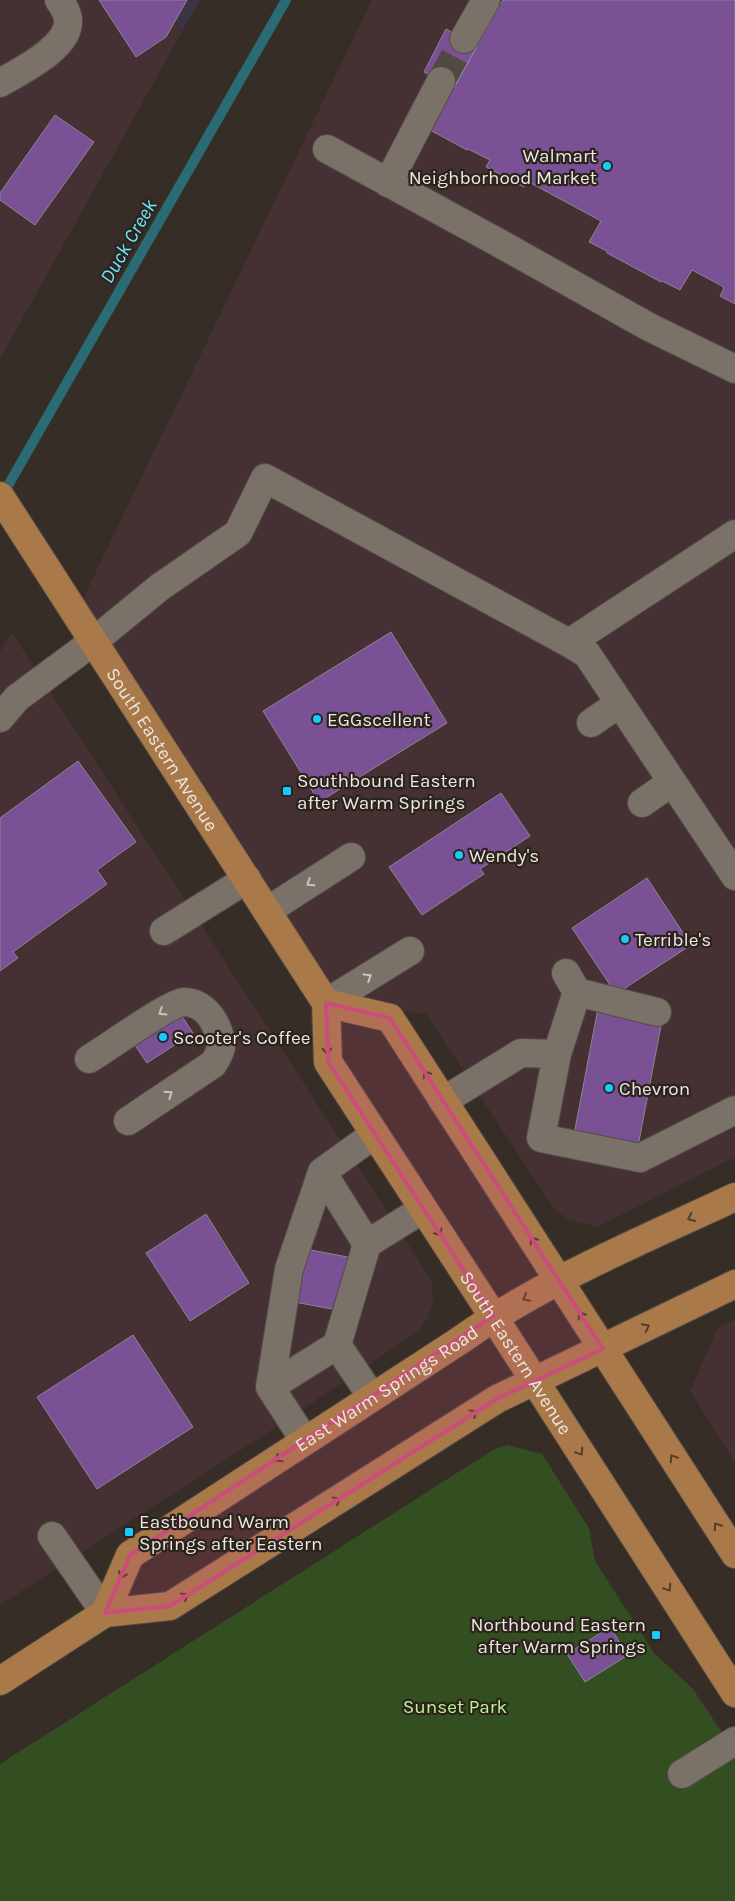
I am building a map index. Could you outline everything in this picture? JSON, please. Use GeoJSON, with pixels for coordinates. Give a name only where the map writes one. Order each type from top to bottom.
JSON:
{"type":"FeatureCollection","features":[{"type":"Feature","properties":{"kind":"main road","name":"South Eastern Avenue"},"geometry":{"type":"LineString","coordinates":[[0,496],[326,1003],[328,1062],[494,1316],[735,1693]]}},
{"type":"Feature","properties":{"kind":"main road"},"geometry":{"type":"LineString","coordinates":[[326,1003],[390,1018],[735,1554]]}},
{"type":"Feature","properties":{"kind":"main road","name":"East Warm Springs Road"},"geometry":{"type":"LineString","coordinates":[[104,1613],[130,1555],[494,1316],[559,1281],[735,1197]]}},
{"type":"Feature","properties":{"kind":"main road"},"geometry":{"type":"LineString","coordinates":[[0,1681],[104,1613],[170,1606],[496,1400],[735,1284]]}},
{"type":"Feature","properties":{"kind":"lane"},"geometry":{"type":"LineString","coordinates":[[0,83],[45,56],[64,37],[69,22],[66,10],[59,0]]}},
{"type":"Feature","properties":{"kind":"lane"},"geometry":{"type":"LineString","coordinates":[[464,39],[486,0]]}},
{"type":"Feature","properties":{"kind":"lane"},"geometry":{"type":"LineString","coordinates":[[388,183],[441,81]]}},
{"type":"Feature","properties":{"kind":"lane"},"geometry":{"type":"LineString","coordinates":[[327,149],[649,327],[735,369]]}},
{"type":"Feature","properties":{"kind":"lane"},"geometry":{"type":"LineString","coordinates":[[0,718],[18,698],[94,641],[160,587],[238,533],[265,478],[587,654],[672,782],[732,866]]}},
{"type":"Feature","properties":{"kind":"lane"},"geometry":{"type":"LineString","coordinates":[[569,643],[735,534]]}},
{"type":"Feature","properties":{"kind":"lane"},"geometry":{"type":"LineString","coordinates":[[591,722],[620,703]]}},
{"type":"Feature","properties":{"kind":"lane"},"geometry":{"type":"LineString","coordinates":[[642,803],[672,782]]}},
{"type":"Feature","properties":{"kind":"lane"},"geometry":{"type":"LineString","coordinates":[[268,911],[352,857]]}},
{"type":"Feature","properties":{"kind":"lane"},"geometry":{"type":"LineString","coordinates":[[164,931],[247,879]]}},
{"type":"Feature","properties":{"kind":"lane"},"geometry":{"type":"LineString","coordinates":[[326,1003],[410,951]]}},
{"type":"Feature","properties":{"kind":"lane"},"geometry":{"type":"LineString","coordinates":[[657,1012],[571,982],[541,1138],[640,1158],[735,1110]]}},
{"type":"Feature","properties":{"kind":"lane"},"geometry":{"type":"LineString","coordinates":[[89,1060],[167,1008],[183,1002],[198,1005],[212,1017],[222,1038],[221,1052],[213,1064],[128,1121]]}},
{"type":"Feature","properties":{"kind":"lane"},"geometry":{"type":"LineString","coordinates":[[443,1101],[521,1053],[558,1054]]}},
{"type":"Feature","properties":{"kind":"lane"},"geometry":{"type":"LineString","coordinates":[[305,1441],[270,1387],[289,1268],[322,1172],[375,1134]]}},
{"type":"Feature","properties":{"kind":"lane"},"geometry":{"type":"LineString","coordinates":[[322,1172],[367,1244]]}},
{"type":"Feature","properties":{"kind":"lane"},"geometry":{"type":"LineString","coordinates":[[270,1387],[337,1345],[367,1244],[423,1209]]}},
{"type":"Feature","properties":{"kind":"lane"},"geometry":{"type":"LineString","coordinates":[[337,1345],[372,1397]]}},
{"type":"Feature","properties":{"kind":"lane"},"geometry":{"type":"LineString","coordinates":[[52,1536],[104,1613]]}},
{"type":"Feature","properties":{"kind":"lane"},"geometry":{"type":"LineString","coordinates":[[682,1774],[735,1740]]}},
{"type":"Feature","properties":{"kind":"highlighted area"},"geometry":{"type":"Polygon","coordinates":[[[326,1003],[390,1018],[603,1349],[497,1399],[170,1606],[105,1613],[130,1555],[493,1316],[328,1062],[326,1003]]]}},
{"type":"Feature","properties":{"kind":"shaded area"},"geometry":{"type":"Polygon","coordinates":[[[0,0],[162,0],[182,31],[0,359],[0,0]]]}},
{"type":"Feature","properties":{"kind":"shaded area"},"geometry":{"type":"Polygon","coordinates":[[[162,0],[200,0],[182,31],[162,0]]]}},
{"type":"Feature","properties":{"kind":"shaded area"},"geometry":{"type":"Polygon","coordinates":[[[372,0],[735,0],[735,1157],[597,1227],[568,1219],[555,1210],[426,1014],[326,1003],[76,613],[372,0]]]}},
{"type":"Feature","properties":{"kind":"shaded area"},"geometry":{"type":"Polygon","coordinates":[[[12,633],[432,1281],[433,1301],[427,1319],[419,1331],[258,1439],[0,1605],[0,652],[12,633]]]}},
{"type":"Feature","properties":{"kind":"shaded area"},"geometry":{"type":"Polygon","coordinates":[[[735,1320],[735,1462],[690,1391],[718,1328],[735,1320]]]}},
{"type":"Feature","properties":{"kind":"green space","name":"Sunset Park"},"geometry":{"type":"Polygon","coordinates":[[[507,1445],[542,1454],[589,1528],[595,1561],[654,1653],[693,1689],[735,1752],[735,1901],[0,1901],[0,1764],[493,1450],[507,1445]]]}},
{"type":"Feature","properties":{"kind":"building"},"geometry":{"type":"Polygon","coordinates":[[[99,0],[187,0],[166,37],[136,57],[99,0]]]}},
{"type":"Feature","properties":{"kind":"building"},"geometry":{"type":"Polygon","coordinates":[[[503,0],[735,0],[735,304],[720,296],[724,288],[722,286],[692,270],[680,290],[607,253],[607,251],[589,242],[601,221],[527,181],[524,187],[486,167],[490,160],[430,130],[496,12],[494,10],[499,1],[501,3],[503,0]]]}},
{"type":"Feature","properties":{"kind":"building"},"geometry":{"type":"Polygon","coordinates":[[[446,29],[477,47],[454,88],[424,72],[446,29]]]}},
{"type":"Feature","properties":{"kind":"building"},"geometry":{"type":"Polygon","coordinates":[[[55,115],[94,142],[35,225],[0,200],[0,193],[55,115]]]}},
{"type":"Feature","properties":{"kind":"building"},"geometry":{"type":"Polygon","coordinates":[[[391,632],[447,723],[319,802],[263,711],[391,632]]]}},
{"type":"Feature","properties":{"kind":"building"},"geometry":{"type":"Polygon","coordinates":[[[78,761],[136,842],[97,870],[107,884],[13,952],[18,958],[0,971],[0,818],[78,761]]]}},
{"type":"Feature","properties":{"kind":"building"},"geometry":{"type":"Polygon","coordinates":[[[501,793],[530,836],[480,869],[484,874],[422,915],[389,867],[501,793]]]}},
{"type":"Feature","properties":{"kind":"building"},"geometry":{"type":"Polygon","coordinates":[[[647,878],[691,945],[616,994],[572,928],[647,878]]]}},
{"type":"Feature","properties":{"kind":"building"},"geometry":{"type":"Polygon","coordinates":[[[599,1003],[663,1015],[636,1157],[572,1145],[599,1003]]]}},
{"type":"Feature","properties":{"kind":"building","name":"Scooter's Coffee"},"geometry":{"type":"Polygon","coordinates":[[[178,1010],[193,1033],[147,1063],[132,1041],[178,1010]]]}},
{"type":"Feature","properties":{"kind":"building"},"geometry":{"type":"Polygon","coordinates":[[[206,1214],[249,1283],[190,1321],[146,1253],[206,1214]]]}},
{"type":"Feature","properties":{"kind":"building"},"geometry":{"type":"Polygon","coordinates":[[[300,1248],[369,1261],[359,1314],[289,1301],[300,1248]]]}},
{"type":"Feature","properties":{"kind":"building"},"geometry":{"type":"Polygon","coordinates":[[[133,1335],[193,1427],[97,1489],[37,1397],[133,1335]]]}},
{"type":"Feature","properties":{"kind":"building"},"geometry":{"type":"Polygon","coordinates":[[[610,1627],[628,1655],[585,1682],[567,1654],[610,1627]]]}},
{"type":"Feature","properties":{"kind":"waterway","name":"Duck Creek"},"geometry":{"type":"LineString","coordinates":[[2,496],[286,0]]}},
{"type":"Feature","properties":{"kind":"tunnel"},"geometry":{"type":"LineString","coordinates":[[441,81],[464,39]]}},
{"type":"Feature","properties":{"kind":"place","name":"Walmart Neighborhood Market"},"geometry":{"type":"Point","coordinates":[607,166]}},
{"type":"Feature","properties":{"kind":"place","name":"EGGscellent"},"geometry":{"type":"Point","coordinates":[317,719]}},
{"type":"Feature","properties":{"kind":"place","name":"Southbound Eastern after Warm Springs"},"geometry":{"type":"Point","coordinates":[287,791]}},
{"type":"Feature","properties":{"kind":"place","name":"Wendy's"},"geometry":{"type":"Point","coordinates":[459,855]}},
{"type":"Feature","properties":{"kind":"place","name":"Terrible's"},"geometry":{"type":"Point","coordinates":[625,939]}},
{"type":"Feature","properties":{"kind":"place","name":"Scooter's Coffee"},"geometry":{"type":"Point","coordinates":[163,1037]}},
{"type":"Feature","properties":{"kind":"place","name":"Chevron"},"geometry":{"type":"Point","coordinates":[609,1088]}},
{"type":"Feature","properties":{"kind":"place","name":"Eastbound Warm Springs after Eastern"},"geometry":{"type":"Point","coordinates":[129,1532]}},
{"type":"Feature","properties":{"kind":"place","name":"Northbound Eastern after Warm Springs"},"geometry":{"type":"Point","coordinates":[656,1635]}}]}
